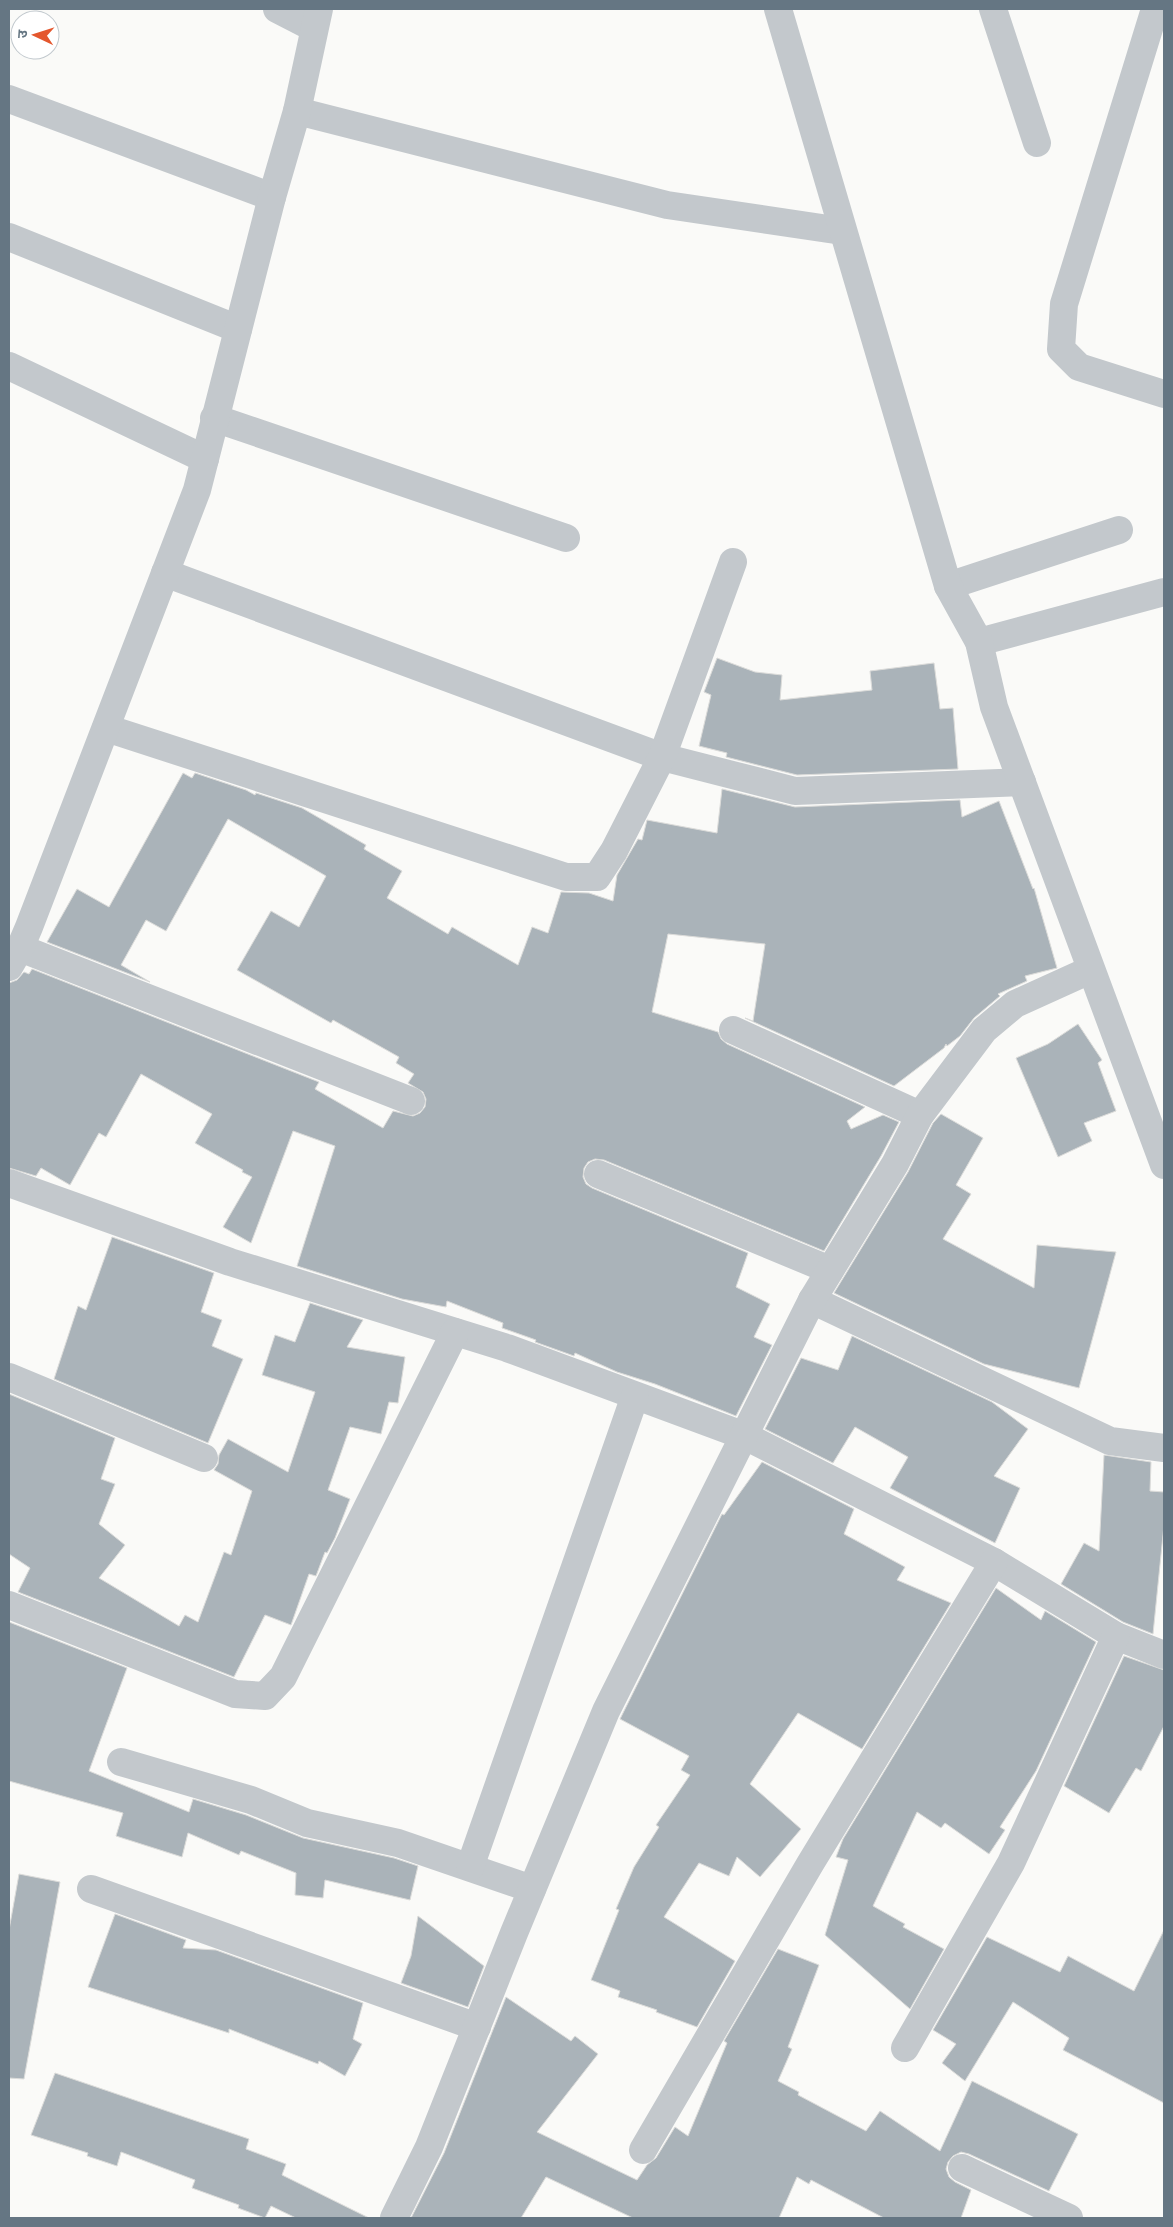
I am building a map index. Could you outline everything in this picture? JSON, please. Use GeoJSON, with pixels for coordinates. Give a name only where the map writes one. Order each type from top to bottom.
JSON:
{"type":"FeatureCollection","features":[{"type":"Feature","properties":{"kind":"street"},"geometry":{"type":"LineString","coordinates":[[277,9],[316,18],[297,111],[272,197],[197,490],[106,728],[17,939],[411,1101]]}},
{"type":"Feature","properties":{"kind":"street"},"geometry":{"type":"LineString","coordinates":[[778,9],[948,586],[979,642],[994,707],[1090,970],[1164,1165]]}},
{"type":"Feature","properties":{"kind":"street"},"geometry":{"type":"LineString","coordinates":[[993,9],[1037,143]]}},
{"type":"Feature","properties":{"kind":"street"},"geometry":{"type":"LineString","coordinates":[[1156,23],[1064,304],[1061,349],[1079,367],[1164,394]]}},
{"type":"Feature","properties":{"kind":"street"},"geometry":{"type":"LineString","coordinates":[[9,99],[272,197]]}},
{"type":"Feature","properties":{"kind":"street"},"geometry":{"type":"LineString","coordinates":[[297,111],[667,205],[842,231]]}},
{"type":"Feature","properties":{"kind":"street"},"geometry":{"type":"LineString","coordinates":[[9,237],[238,329]]}},
{"type":"Feature","properties":{"kind":"street"},"geometry":{"type":"LineString","coordinates":[[9,366],[205,459]]}},
{"type":"Feature","properties":{"kind":"street"},"geometry":{"type":"LineString","coordinates":[[214,418],[566,538]]}},
{"type":"Feature","properties":{"kind":"street"},"geometry":{"type":"LineString","coordinates":[[948,586],[1119,530]]}},
{"type":"Feature","properties":{"kind":"street"},"geometry":{"type":"LineString","coordinates":[[106,728],[566,877],[597,877],[614,851],[662,756],[733,562]]}},
{"type":"Feature","properties":{"kind":"street"},"geometry":{"type":"LineString","coordinates":[[165,573],[662,756],[795,791],[1022,782]]}},
{"type":"Feature","properties":{"kind":"street"},"geometry":{"type":"LineString","coordinates":[[979,642],[1164,592]]}},
{"type":"Feature","properties":{"kind":"street"},"geometry":{"type":"LineString","coordinates":[[394,2218],[429,2147],[606,1710],[812,1300],[895,1164],[920,1115],[984,1030],[1015,1004],[1090,970]]}},
{"type":"Feature","properties":{"kind":"street"},"geometry":{"type":"LineString","coordinates":[[733,1030],[920,1115]]}},
{"type":"Feature","properties":{"kind":"street"},"geometry":{"type":"LineString","coordinates":[[598,1174],[830,1270]]}},
{"type":"Feature","properties":{"kind":"street"},"geometry":{"type":"LineString","coordinates":[[9,1183],[230,1262],[507,1348],[745,1436],[994,1562],[1116,1636],[1164,1655]]}},
{"type":"Feature","properties":{"kind":"street"},"geometry":{"type":"LineString","coordinates":[[812,1300],[1110,1442],[1164,1448]]}},
{"type":"Feature","properties":{"kind":"street"},"geometry":{"type":"LineString","coordinates":[[9,1605],[235,1694],[265,1696],[283,1677],[455,1332]]}},
{"type":"Feature","properties":{"kind":"street"},"geometry":{"type":"LineString","coordinates":[[9,1377],[204,1458]]}},
{"type":"Feature","properties":{"kind":"street"},"geometry":{"type":"LineString","coordinates":[[470,1867],[634,1396]]}},
{"type":"Feature","properties":{"kind":"street"},"geometry":{"type":"LineString","coordinates":[[643,2150],[810,1864],[994,1562]]}},
{"type":"Feature","properties":{"kind":"street"},"geometry":{"type":"LineString","coordinates":[[905,2048],[1011,1863],[1116,1636]]}},
{"type":"Feature","properties":{"kind":"street"},"geometry":{"type":"LineString","coordinates":[[121,1762],[251,1800],[307,1823],[398,1843],[532,1889]]}},
{"type":"Feature","properties":{"kind":"street"},"geometry":{"type":"LineString","coordinates":[[92,1889],[477,2028]]}},
{"type":"Feature","properties":{"kind":"street"},"geometry":{"type":"LineString","coordinates":[[962,2168],[1069,2218]]}},
{"type":"Feature","properties":{"kind":"building"},"geometry":{"type":"Polygon","coordinates":[[[717,658],[755,672],[782,675],[780,700],[872,690],[870,671],[934,663],[940,709],[953,708],[958,769],[797,775],[726,757],[727,753],[699,746],[711,695],[704,692],[717,658]]]}},
{"type":"Feature","properties":{"kind":"building"},"geometry":{"type":"Polygon","coordinates":[[[183,773],[192,778],[195,773],[246,790],[255,795],[256,793],[302,808],[366,845],[364,849],[402,871],[387,898],[448,934],[452,927],[518,965],[532,927],[548,933],[561,892],[589,893],[613,901],[617,875],[638,839],[642,840],[647,820],[717,833],[722,789],[795,807],[960,800],[962,817],[999,801],[1034,888],[1057,968],[1025,976],[1027,981],[998,994],[1000,996],[974,1018],[960,1036],[947,1046],[946,1044],[944,1048],[894,1086],[745,1018],[753,1021],[765,944],[668,934],[652,1012],[718,1032],[721,1039],[727,1044],[865,1107],[847,1121],[851,1129],[883,1115],[899,1122],[881,1156],[824,1251],[604,1160],[595,1159],[588,1162],[584,1168],[583,1177],[586,1184],[592,1188],[748,1253],[736,1287],[770,1304],[754,1337],[772,1345],[736,1416],[655,1384],[617,1372],[575,1353],[574,1356],[535,1342],[536,1340],[502,1328],[503,1323],[447,1301],[446,1307],[402,1299],[297,1266],[335,1146],[293,1131],[251,1243],[223,1227],[252,1177],[195,1143],[212,1114],[141,1074],[106,1137],[99,1133],[70,1185],[41,1168],[36,1176],[9,1168],[9,983],[17,980],[24,972],[29,974],[32,969],[319,1082],[315,1089],[383,1128],[393,1111],[413,1116],[420,1113],[425,1107],[426,1099],[423,1092],[408,1083],[414,1074],[396,1063],[399,1057],[333,1020],[331,1023],[237,970],[271,911],[299,927],[326,876],[228,819],[166,931],[146,920],[121,965],[150,982],[47,942],[77,889],[109,907],[183,773]]]}},
{"type":"Feature","properties":{"kind":"building"},"geometry":{"type":"Polygon","coordinates":[[[1078,1024],[1102,1060],[1098,1063],[1116,1111],[1084,1123],[1092,1141],[1058,1157],[1016,1058],[1048,1044],[1078,1024]]]}},
{"type":"Feature","properties":{"kind":"building"},"geometry":{"type":"Polygon","coordinates":[[[941,1114],[983,1138],[956,1185],[971,1194],[943,1239],[1034,1288],[1037,1245],[1116,1252],[1079,1388],[984,1364],[834,1293],[908,1172],[933,1123],[941,1114]]]}},
{"type":"Feature","properties":{"kind":"building"},"geometry":{"type":"Polygon","coordinates":[[[112,1237],[214,1273],[201,1312],[222,1320],[212,1346],[243,1359],[208,1443],[54,1379],[78,1306],[86,1310],[112,1237]]]}},
{"type":"Feature","properties":{"kind":"building"},"geometry":{"type":"Polygon","coordinates":[[[310,1303],[363,1320],[347,1347],[405,1357],[398,1403],[389,1402],[381,1434],[350,1427],[328,1490],[350,1499],[335,1538],[327,1553],[325,1552],[316,1576],[309,1574],[291,1625],[265,1615],[234,1677],[18,1592],[30,1568],[9,1554],[9,1394],[115,1438],[101,1479],[115,1484],[99,1524],[125,1545],[99,1578],[179,1626],[185,1615],[198,1622],[224,1552],[231,1555],[252,1491],[214,1470],[218,1464],[219,1455],[228,1439],[288,1472],[315,1392],[262,1375],[275,1335],[295,1342],[310,1303]]]}},
{"type":"Feature","properties":{"kind":"building"},"geometry":{"type":"Polygon","coordinates":[[[852,1336],[992,1402],[1028,1429],[994,1476],[1020,1488],[995,1543],[890,1488],[908,1457],[855,1427],[833,1463],[765,1429],[801,1358],[838,1370],[852,1336]]]}},
{"type":"Feature","properties":{"kind":"building"},"geometry":{"type":"Polygon","coordinates":[[[1104,1455],[1151,1462],[1150,1491],[1164,1492],[1164,1525],[1153,1634],[1123,1622],[1061,1584],[1084,1543],[1099,1551],[1104,1455]]]}},
{"type":"Feature","properties":{"kind":"building"},"geometry":{"type":"Polygon","coordinates":[[[762,1462],[854,1509],[844,1534],[905,1567],[897,1580],[951,1603],[862,1749],[798,1713],[750,1784],[801,1829],[760,1877],[737,1857],[729,1876],[699,1863],[664,1917],[735,1961],[697,2027],[656,2012],[657,2010],[618,1997],[620,1991],[591,1980],[619,1910],[616,1909],[634,1867],[659,1827],[656,1825],[690,1775],[681,1770],[689,1756],[620,1719],[722,1514],[724,1515],[762,1462]]]}},
{"type":"Feature","properties":{"kind":"building"},"geometry":{"type":"Polygon","coordinates":[[[996,1588],[1041,1620],[1045,1611],[1096,1642],[1036,1771],[1000,1827],[1005,1830],[989,1854],[945,1823],[941,1828],[917,1812],[873,1906],[905,1924],[903,1927],[944,1949],[910,2009],[825,1935],[848,1860],[836,1857],[843,1839],[996,1588]]]}},
{"type":"Feature","properties":{"kind":"building"},"geometry":{"type":"Polygon","coordinates":[[[9,1622],[127,1668],[89,1771],[189,1812],[193,1799],[246,1815],[303,1838],[394,1858],[418,1866],[410,1900],[325,1880],[323,1898],[295,1895],[296,1873],[241,1851],[239,1855],[188,1833],[182,1857],[116,1836],[123,1813],[9,1781],[9,1622]]]}},
{"type":"Feature","properties":{"kind":"building"},"geometry":{"type":"Polygon","coordinates":[[[1124,1656],[1164,1670],[1164,1726],[1141,1771],[1136,1768],[1109,1813],[1064,1786],[1124,1656]]]}},
{"type":"Feature","properties":{"kind":"building"},"geometry":{"type":"Polygon","coordinates":[[[19,1874],[60,1882],[24,2079],[9,2078],[9,1930],[19,1874]]]}},
{"type":"Feature","properties":{"kind":"building"},"geometry":{"type":"Polygon","coordinates":[[[115,1914],[186,1940],[183,1948],[216,1950],[363,2003],[353,2039],[362,2044],[345,2076],[319,2061],[318,2064],[229,2029],[229,2033],[88,1987],[115,1914]]]}},
{"type":"Feature","properties":{"kind":"building"},"geometry":{"type":"Polygon","coordinates":[[[418,1916],[484,1966],[468,2007],[401,1983],[411,1956],[418,1916]]]}},
{"type":"Feature","properties":{"kind":"building"},"geometry":{"type":"Polygon","coordinates":[[[1164,1930],[1164,2103],[1063,2050],[1069,2038],[1013,2002],[965,2081],[942,2063],[956,2044],[933,2030],[987,1937],[1060,1972],[1068,1956],[1134,1991],[1164,1930]]]}},
{"type":"Feature","properties":{"kind":"building"},"geometry":{"type":"Polygon","coordinates":[[[778,1949],[819,1965],[788,2047],[792,2049],[778,2081],[799,2092],[798,2095],[866,2131],[880,2111],[940,2151],[972,2081],[1078,2134],[1049,2191],[961,2152],[953,2156],[948,2162],[946,2169],[949,2177],[971,2190],[961,2218],[884,2218],[811,2180],[809,2184],[797,2177],[779,2218],[633,2218],[546,2177],[521,2218],[411,2218],[444,2153],[506,1997],[571,2041],[575,2036],[598,2054],[537,2132],[637,2180],[647,2165],[656,2158],[675,2127],[688,2136],[727,2043],[724,2041],[778,1949]]]}},
{"type":"Feature","properties":{"kind":"building"},"geometry":{"type":"Polygon","coordinates":[[[55,2073],[249,2139],[246,2149],[286,2164],[282,2175],[369,2218],[296,2218],[271,2206],[265,2218],[238,2208],[239,2205],[192,2188],[195,2180],[121,2152],[117,2166],[87,2156],[88,2153],[31,2135],[55,2073]]]}}]}
